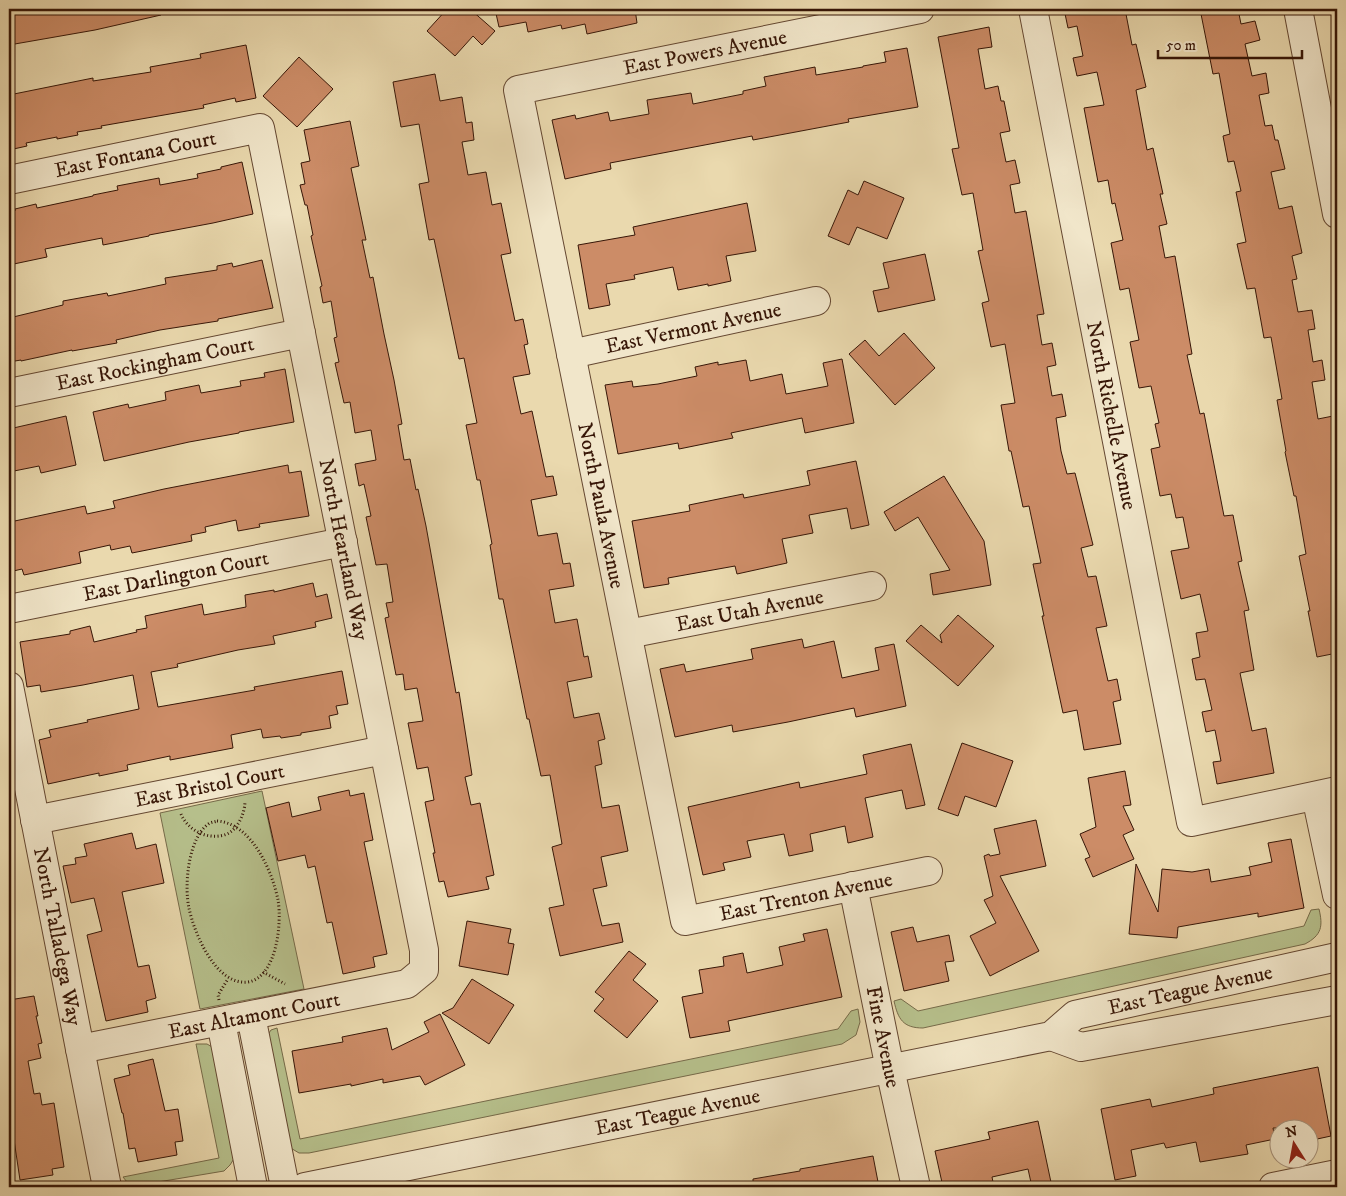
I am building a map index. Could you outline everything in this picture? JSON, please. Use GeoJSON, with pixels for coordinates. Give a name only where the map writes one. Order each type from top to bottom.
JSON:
{"type":"FeatureCollection","features":[{"type":"Feature","properties":{"kind":"street","name":"East Powers Avenue"},"geometry":{"type":"LineString","coordinates":[[518,90],[920,9]]}},
{"type":"Feature","properties":{"kind":"street","name":"North Richelle Avenue"},"geometry":{"type":"LineString","coordinates":[[1032,9],[1191,822],[1327,793]]}},
{"type":"Feature","properties":{"kind":"street"},"geometry":{"type":"LineString","coordinates":[[1298,9],[1337,214]]}},
{"type":"Feature","properties":{"kind":"street","name":"North Paula Avenue"},"geometry":{"type":"LineString","coordinates":[[518,90],[685,921]]}},
{"type":"Feature","properties":{"kind":"street","name":"East Fontana Court"},"geometry":{"type":"LineString","coordinates":[[9,180],[260,128]]}},
{"type":"Feature","properties":{"kind":"street","name":"North Heartland Way"},"geometry":{"type":"LineString","coordinates":[[260,128],[424,950],[424,970]]}},
{"type":"Feature","properties":{"kind":"street","name":"East Vermont Avenue"},"geometry":{"type":"LineString","coordinates":[[571,354],[816,301]]}},
{"type":"Feature","properties":{"kind":"street","name":"East Rockingham Court"},"geometry":{"type":"LineString","coordinates":[[9,393],[301,332]]}},
{"type":"Feature","properties":{"kind":"street","name":"East Darlington Court"},"geometry":{"type":"LineString","coordinates":[[9,609],[343,542]]}},
{"type":"Feature","properties":{"kind":"street","name":"East Utah Avenue"},"geometry":{"type":"LineString","coordinates":[[628,634],[872,586]]}},
{"type":"Feature","properties":{"kind":"street","name":"North Talladega Way"},"geometry":{"type":"LineString","coordinates":[[9,686],[106,1181]]}},
{"type":"Feature","properties":{"kind":"street","name":"East Bristol Court"},"geometry":{"type":"LineString","coordinates":[[35,820],[384,750]]}},
{"type":"Feature","properties":{"kind":"street"},"geometry":{"type":"LineString","coordinates":[[1327,793],[1337,895]]}},
{"type":"Feature","properties":{"kind":"street","name":"East Trenton Avenue"},"geometry":{"type":"LineString","coordinates":[[685,921],[928,871]]}},
{"type":"Feature","properties":{"kind":"street","name":"Fine Avenue"},"geometry":{"type":"LineString","coordinates":[[854,886],[916,1187]]}},
{"type":"Feature","properties":{"kind":"street","name":"East Teague Avenue"},"geometry":{"type":"LineString","coordinates":[[305,1187],[1051,1036],[1076,1015],[1337,957]]}},
{"type":"Feature","properties":{"kind":"street","name":"East Altamont Court"},"geometry":{"type":"LineString","coordinates":[[80,1049],[220,1014],[252,1016],[407,984],[424,970]]}},
{"type":"Feature","properties":{"kind":"street","name":"East Teague Avenue"},"geometry":{"type":"LineString","coordinates":[[1051,1036],[1081,1046],[1337,1000]]}},
{"type":"Feature","properties":{"kind":"street"},"geometry":{"type":"LineString","coordinates":[[220,1014],[253,1187]]}},
{"type":"Feature","properties":{"kind":"street"},"geometry":{"type":"LineString","coordinates":[[252,1016],[284,1187]]}},
{"type":"Feature","properties":{"kind":"street"},"geometry":{"type":"LineString","coordinates":[[237,1105],[267,1099]]}},
{"type":"Feature","properties":{"kind":"street"},"geometry":{"type":"LineString","coordinates":[[1273,1187],[1337,1174]]}},
{"type":"Feature","properties":{"kind":"path"},"geometry":{"type":"LineString","coordinates":[[181,814],[191,827],[205,836],[227,834],[238,824],[245,808],[245,800]]}},
{"type":"Feature","properties":{"kind":"path"},"geometry":{"type":"LineString","coordinates":[[217,821],[224,822],[235,828],[246,835],[268,866],[278,900],[276,946],[271,962],[257,979],[248,982],[239,982],[222,973],[207,956],[189,908],[186,887],[193,850],[200,833],[209,823],[217,821]]}},
{"type":"Feature","properties":{"kind":"path"},"geometry":{"type":"LineString","coordinates":[[263,972],[285,983],[287,992]]}},
{"type":"Feature","properties":{"kind":"path"},"geometry":{"type":"LineString","coordinates":[[220,1014],[218,995],[228,979]]}},
{"type":"Feature","properties":{"kind":"green space"},"geometry":{"type":"Polygon","coordinates":[[[262,791],[304,989],[200,1009],[160,813],[262,791]]]}},
{"type":"Feature","properties":{"kind":"green space"},"geometry":{"type":"Polygon","coordinates":[[[1319,909],[1320,929],[1311,941],[1305,944],[923,1028],[916,1028],[902,1021],[897,1013],[894,1001],[901,999],[918,1011],[1304,926],[1311,910],[1319,909]]]}},
{"type":"Feature","properties":{"kind":"green space"},"geometry":{"type":"Polygon","coordinates":[[[858,1009],[860,1022],[856,1035],[842,1044],[309,1153],[299,1153],[289,1147],[267,1036],[271,1030],[277,1028],[300,1139],[838,1029],[851,1011],[858,1009]]]}},
{"type":"Feature","properties":{"kind":"green space"},"geometry":{"type":"Polygon","coordinates":[[[196,1044],[207,1044],[214,1048],[235,1157],[224,1171],[134,1186],[123,1177],[219,1158],[196,1044]]]}},
{"type":"Feature","properties":{"kind":"building"},"geometry":{"type":"Polygon","coordinates":[[[9,9],[160,9],[161,15],[95,30],[9,45],[9,9]]]}},
{"type":"Feature","properties":{"kind":"building"},"geometry":{"type":"Polygon","coordinates":[[[447,9],[470,9],[495,31],[482,45],[473,36],[455,56],[427,31],[447,9]]]}},
{"type":"Feature","properties":{"kind":"building"},"geometry":{"type":"Polygon","coordinates":[[[495,9],[635,9],[637,23],[587,34],[585,24],[562,29],[561,25],[528,32],[526,22],[499,27],[495,9]]]}},
{"type":"Feature","properties":{"kind":"building"},"geometry":{"type":"Polygon","coordinates":[[[1064,9],[1125,9],[1132,45],[1136,44],[1146,87],[1136,90],[1147,150],[1153,148],[1163,194],[1160,194],[1167,224],[1159,226],[1165,258],[1175,256],[1192,354],[1187,355],[1200,414],[1204,413],[1224,516],[1233,515],[1242,561],[1238,562],[1249,610],[1244,611],[1254,670],[1240,673],[1252,731],[1266,728],[1274,773],[1217,784],[1213,762],[1221,761],[1215,730],[1206,732],[1202,712],[1212,710],[1205,679],[1196,680],[1192,659],[1200,657],[1196,633],[1208,631],[1200,594],[1181,599],[1171,551],[1189,548],[1183,517],[1176,518],[1171,494],[1160,496],[1151,449],[1160,447],[1155,424],[1159,423],[1151,386],[1139,388],[1130,342],[1139,340],[1129,288],[1120,290],[1111,243],[1123,240],[1115,203],[1112,204],[1108,180],[1098,182],[1084,108],[1104,105],[1097,72],[1077,76],[1073,58],[1083,56],[1077,26],[1068,28],[1064,9]]]}},
{"type":"Feature","properties":{"kind":"building"},"geometry":{"type":"Polygon","coordinates":[[[1200,9],[1238,9],[1241,24],[1255,21],[1260,40],[1245,44],[1252,76],[1266,73],[1269,93],[1259,95],[1265,126],[1272,125],[1275,140],[1278,140],[1285,169],[1271,172],[1279,209],[1292,206],[1302,253],[1292,256],[1297,279],[1292,280],[1298,312],[1312,310],[1315,329],[1308,330],[1313,362],[1322,360],[1325,380],[1312,382],[1318,419],[1333,416],[1337,439],[1337,487],[1333,488],[1337,511],[1337,653],[1317,657],[1299,556],[1306,554],[1296,496],[1294,496],[1285,452],[1277,400],[1282,399],[1271,337],[1264,338],[1255,288],[1247,289],[1237,244],[1246,242],[1236,192],[1241,191],[1234,161],[1228,162],[1223,136],[1230,134],[1219,73],[1213,74],[1200,9]]]}},
{"type":"Feature","properties":{"kind":"building"},"geometry":{"type":"Polygon","coordinates":[[[989,27],[992,47],[978,49],[985,89],[998,86],[1001,101],[1004,101],[1010,131],[1000,133],[1006,162],[1015,160],[1020,183],[1010,185],[1015,213],[1026,211],[1044,314],[1037,315],[1042,345],[1052,343],[1056,365],[1047,367],[1052,396],[1062,394],[1066,416],[1056,418],[1061,451],[1067,474],[1075,473],[1093,545],[1081,548],[1088,577],[1096,576],[1107,626],[1096,628],[1108,681],[1117,679],[1121,700],[1113,702],[1121,744],[1084,750],[1077,710],[1063,713],[1033,564],[1041,563],[1029,506],[1023,507],[1011,451],[1009,451],[1001,405],[1015,403],[1005,344],[991,347],[982,303],[989,301],[978,251],[983,250],[973,193],[962,195],[952,149],[959,148],[938,37],[989,27]]]}},
{"type":"Feature","properties":{"kind":"building"},"geometry":{"type":"Polygon","coordinates":[[[246,45],[256,98],[236,102],[235,98],[203,105],[204,108],[101,126],[102,128],[77,132],[78,135],[26,143],[27,146],[9,150],[9,95],[93,78],[93,81],[151,72],[150,67],[201,58],[200,54],[246,45]]]}},
{"type":"Feature","properties":{"kind":"building"},"geometry":{"type":"Polygon","coordinates":[[[907,48],[918,107],[848,119],[849,122],[753,140],[752,136],[610,163],[611,169],[565,179],[552,120],[575,115],[576,119],[608,112],[610,121],[649,114],[647,100],[691,93],[693,104],[743,94],[743,91],[766,86],[764,77],[815,67],[816,75],[863,67],[886,62],[884,52],[907,48]]]}},
{"type":"Feature","properties":{"kind":"building"},"geometry":{"type":"Polygon","coordinates":[[[299,57],[333,89],[297,127],[263,96],[299,57]]]}},
{"type":"Feature","properties":{"kind":"building"},"geometry":{"type":"Polygon","coordinates":[[[435,74],[440,101],[462,97],[466,123],[472,122],[474,140],[462,142],[468,175],[486,172],[492,205],[501,203],[511,253],[501,255],[515,321],[523,319],[528,344],[524,345],[530,374],[513,377],[521,414],[532,411],[546,477],[553,476],[557,495],[531,500],[538,536],[557,533],[563,564],[570,563],[574,586],[549,590],[555,623],[577,619],[584,657],[588,656],[592,677],[567,682],[574,718],[599,713],[605,739],[598,741],[602,764],[595,766],[602,808],[619,805],[628,851],[601,857],[607,886],[593,889],[602,926],[619,923],[623,942],[560,956],[549,908],[564,905],[552,847],[562,844],[550,775],[541,776],[529,719],[527,719],[503,599],[499,599],[490,545],[492,544],[480,480],[477,480],[466,425],[477,423],[464,358],[459,359],[434,239],[429,240],[419,184],[429,182],[419,124],[401,127],[393,82],[435,74]]]}},
{"type":"Feature","properties":{"kind":"building"},"geometry":{"type":"Polygon","coordinates":[[[350,121],[359,166],[351,168],[366,240],[362,240],[370,278],[373,277],[394,380],[402,424],[398,425],[404,460],[410,459],[416,490],[418,489],[456,693],[459,692],[472,775],[465,777],[471,805],[480,803],[494,875],[486,877],[489,889],[448,897],[444,881],[439,882],[425,802],[434,800],[428,767],[417,769],[408,723],[423,721],[417,688],[405,690],[403,674],[396,675],[385,618],[389,617],[386,603],[393,602],[387,564],[376,565],[366,517],[371,516],[364,484],[359,486],[355,464],[376,460],[371,430],[355,433],[350,402],[344,403],[335,363],[339,362],[334,338],[337,337],[331,301],[323,303],[320,287],[322,286],[311,236],[313,235],[307,205],[305,205],[300,185],[305,184],[301,163],[310,161],[304,130],[350,121]]]}},
{"type":"Feature","properties":{"kind":"building"},"geometry":{"type":"Polygon","coordinates":[[[242,162],[253,214],[103,245],[102,238],[45,249],[47,257],[9,265],[9,213],[15,211],[15,209],[36,204],[37,208],[93,196],[118,190],[117,186],[159,178],[160,185],[198,178],[197,174],[242,162]]]}},
{"type":"Feature","properties":{"kind":"building"},"geometry":{"type":"Polygon","coordinates":[[[864,181],[904,198],[887,239],[857,227],[849,245],[828,236],[848,190],[858,195],[864,181]]]}},
{"type":"Feature","properties":{"kind":"building"},"geometry":{"type":"Polygon","coordinates":[[[747,203],[756,251],[726,256],[731,281],[678,290],[673,267],[634,275],[635,279],[606,284],[610,305],[589,309],[578,245],[635,235],[633,227],[747,203]]]}},
{"type":"Feature","properties":{"kind":"building"},"geometry":{"type":"Polygon","coordinates":[[[925,254],[935,300],[878,312],[873,291],[889,288],[883,263],[925,254]]]}},
{"type":"Feature","properties":{"kind":"building"},"geometry":{"type":"Polygon","coordinates":[[[262,260],[273,308],[218,319],[218,321],[160,330],[116,340],[117,343],[9,362],[9,318],[63,305],[63,301],[107,293],[108,296],[166,284],[165,278],[217,270],[217,266],[232,263],[233,267],[262,260]]]}},
{"type":"Feature","properties":{"kind":"building"},"geometry":{"type":"Polygon","coordinates":[[[904,333],[935,368],[895,405],[849,354],[865,340],[879,356],[904,333]]]}},
{"type":"Feature","properties":{"kind":"building"},"geometry":{"type":"Polygon","coordinates":[[[842,359],[854,423],[805,433],[802,418],[731,433],[733,438],[679,449],[678,443],[618,454],[605,385],[632,381],[633,387],[658,384],[697,376],[695,367],[718,362],[718,365],[746,360],[750,381],[782,374],[786,394],[828,386],[823,363],[842,359]]]}},
{"type":"Feature","properties":{"kind":"building"},"geometry":{"type":"Polygon","coordinates":[[[285,369],[294,422],[189,442],[104,461],[93,412],[128,404],[129,408],[166,400],[165,392],[199,385],[201,393],[241,386],[240,381],[265,377],[264,373],[285,369]]]}},
{"type":"Feature","properties":{"kind":"building"},"geometry":{"type":"Polygon","coordinates":[[[66,416],[76,465],[41,473],[39,466],[9,472],[9,429],[66,416]]]}},
{"type":"Feature","properties":{"kind":"building"},"geometry":{"type":"Polygon","coordinates":[[[856,461],[869,525],[851,529],[847,508],[809,515],[813,533],[782,539],[787,563],[737,574],[735,566],[668,578],[669,584],[644,588],[632,521],[690,511],[689,505],[743,494],[744,498],[810,485],[807,471],[856,461]]]}},
{"type":"Feature","properties":{"kind":"building"},"geometry":{"type":"Polygon","coordinates":[[[288,465],[289,473],[301,471],[309,516],[259,524],[260,527],[238,531],[236,520],[205,527],[206,532],[191,535],[192,541],[132,553],[130,546],[111,550],[110,545],[79,552],[81,563],[24,575],[22,569],[9,572],[9,531],[12,530],[10,522],[85,506],[87,514],[115,508],[113,501],[288,465]]]}},
{"type":"Feature","properties":{"kind":"building"},"geometry":{"type":"Polygon","coordinates":[[[944,476],[984,541],[991,585],[933,595],[930,574],[950,570],[918,517],[895,531],[884,512],[944,476]]]}},
{"type":"Feature","properties":{"kind":"building"},"geometry":{"type":"Polygon","coordinates":[[[313,583],[316,597],[327,594],[332,618],[315,622],[316,627],[273,636],[275,644],[238,650],[177,664],[178,667],[151,672],[158,707],[255,690],[254,687],[342,671],[348,704],[336,706],[338,714],[329,716],[331,728],[281,738],[280,736],[263,738],[261,729],[231,735],[233,748],[170,760],[170,756],[127,765],[128,770],[99,776],[99,773],[48,784],[39,740],[51,737],[49,730],[139,709],[133,675],[41,692],[40,685],[27,687],[20,642],[70,634],[70,631],[90,626],[94,642],[147,628],[145,616],[202,604],[204,615],[246,607],[245,595],[274,590],[274,592],[313,583]]]}},
{"type":"Feature","properties":{"kind":"building"},"geometry":{"type":"Polygon","coordinates":[[[958,615],[994,646],[958,686],[906,641],[921,625],[942,643],[940,635],[958,615]]]}},
{"type":"Feature","properties":{"kind":"building"},"geometry":{"type":"Polygon","coordinates":[[[802,639],[804,648],[834,641],[842,678],[879,670],[875,648],[894,644],[906,706],[856,717],[854,708],[733,732],[732,725],[675,737],[660,669],[684,664],[686,672],[753,659],[751,649],[802,639]]]}},
{"type":"Feature","properties":{"kind":"building"},"geometry":{"type":"Polygon","coordinates":[[[962,743],[1013,761],[996,807],[965,796],[958,816],[938,809],[962,743]]]}},
{"type":"Feature","properties":{"kind":"building"},"geometry":{"type":"Polygon","coordinates":[[[911,744],[925,805],[906,809],[902,790],[865,798],[873,837],[848,843],[845,826],[810,834],[813,851],[789,856],[784,834],[747,841],[751,857],[723,863],[725,870],[703,875],[688,807],[799,782],[800,788],[867,774],[863,755],[911,744]]]}},
{"type":"Feature","properties":{"kind":"building"},"geometry":{"type":"Polygon","coordinates":[[[1125,771],[1131,805],[1123,806],[1134,830],[1123,835],[1134,859],[1093,877],[1085,859],[1090,857],[1080,834],[1096,827],[1088,778],[1125,771]]]}},
{"type":"Feature","properties":{"kind":"building"},"geometry":{"type":"Polygon","coordinates":[[[349,790],[350,796],[364,793],[373,840],[364,842],[387,954],[373,957],[375,967],[343,974],[332,922],[327,923],[315,866],[308,868],[305,855],[278,861],[266,808],[289,802],[292,817],[321,810],[318,797],[349,790]]]}},
{"type":"Feature","properties":{"kind":"building"},"geometry":{"type":"Polygon","coordinates":[[[1036,820],[1046,866],[1000,876],[1039,951],[990,976],[970,936],[996,923],[984,900],[993,896],[984,856],[1000,854],[994,829],[1036,820]]]}},
{"type":"Feature","properties":{"kind":"building"},"geometry":{"type":"Polygon","coordinates":[[[132,833],[136,849],[156,844],[164,883],[122,892],[138,967],[149,965],[156,998],[146,1001],[148,1012],[106,1021],[87,935],[102,931],[94,898],[71,903],[63,866],[76,864],[75,858],[87,856],[84,844],[132,833]]]}},
{"type":"Feature","properties":{"kind":"building"},"geometry":{"type":"Polygon","coordinates":[[[1291,839],[1304,908],[1258,917],[1258,913],[1178,927],[1177,938],[1129,934],[1136,864],[1158,912],[1162,869],[1192,872],[1209,869],[1211,882],[1251,875],[1249,867],[1272,862],[1268,843],[1291,839]]]}},
{"type":"Feature","properties":{"kind":"building"},"geometry":{"type":"Polygon","coordinates":[[[467,921],[511,929],[508,943],[514,944],[508,975],[459,966],[467,921]]]}},
{"type":"Feature","properties":{"kind":"building"},"geometry":{"type":"Polygon","coordinates":[[[913,927],[917,942],[949,935],[954,961],[945,962],[949,981],[904,991],[891,932],[913,927]]]}},
{"type":"Feature","properties":{"kind":"building"},"geometry":{"type":"Polygon","coordinates":[[[827,929],[842,997],[728,1021],[730,1031],[690,1038],[682,997],[703,993],[699,970],[724,966],[723,957],[743,953],[747,973],[783,965],[779,947],[805,941],[803,934],[827,929]]]}},
{"type":"Feature","properties":{"kind":"building"},"geometry":{"type":"Polygon","coordinates":[[[629,951],[646,964],[633,980],[658,1001],[627,1038],[594,1011],[604,999],[595,992],[629,951]]]}},
{"type":"Feature","properties":{"kind":"building"},"geometry":{"type":"Polygon","coordinates":[[[472,979],[514,1005],[489,1044],[442,1013],[453,1008],[472,979]]]}},
{"type":"Feature","properties":{"kind":"building"},"geometry":{"type":"Polygon","coordinates":[[[34,996],[42,1043],[38,1044],[41,1058],[28,1061],[34,1094],[40,1093],[42,1105],[54,1103],[64,1167],[52,1169],[53,1175],[20,1180],[13,1133],[9,1134],[9,1000],[34,996]]]}},
{"type":"Feature","properties":{"kind":"building"},"geometry":{"type":"Polygon","coordinates":[[[440,1014],[465,1065],[425,1085],[420,1076],[383,1083],[383,1079],[351,1086],[351,1084],[299,1093],[292,1051],[343,1042],[342,1037],[387,1028],[392,1050],[429,1032],[424,1022],[440,1014]]]}},
{"type":"Feature","properties":{"kind":"building"},"geometry":{"type":"Polygon","coordinates":[[[153,1059],[165,1111],[178,1109],[183,1141],[175,1142],[177,1155],[138,1162],[135,1148],[129,1149],[123,1113],[114,1079],[130,1075],[128,1065],[153,1059]]]}},
{"type":"Feature","properties":{"kind":"building"},"geometry":{"type":"Polygon","coordinates":[[[1318,1067],[1331,1136],[1318,1139],[1318,1118],[1268,1118],[1268,1140],[1246,1145],[1248,1154],[1200,1162],[1196,1142],[1166,1148],[1164,1143],[1131,1150],[1136,1176],[1115,1180],[1101,1109],[1150,1099],[1152,1107],[1214,1094],[1213,1088],[1318,1067]]]}},
{"type":"Feature","properties":{"kind":"building"},"geometry":{"type":"Polygon","coordinates":[[[1038,1121],[1052,1187],[1032,1187],[1028,1169],[992,1177],[994,1187],[943,1187],[935,1151],[990,1139],[988,1132],[1038,1121]]]}},
{"type":"Feature","properties":{"kind":"building"},"geometry":{"type":"Polygon","coordinates":[[[873,1156],[879,1187],[753,1187],[753,1179],[873,1156]]]}}]}
